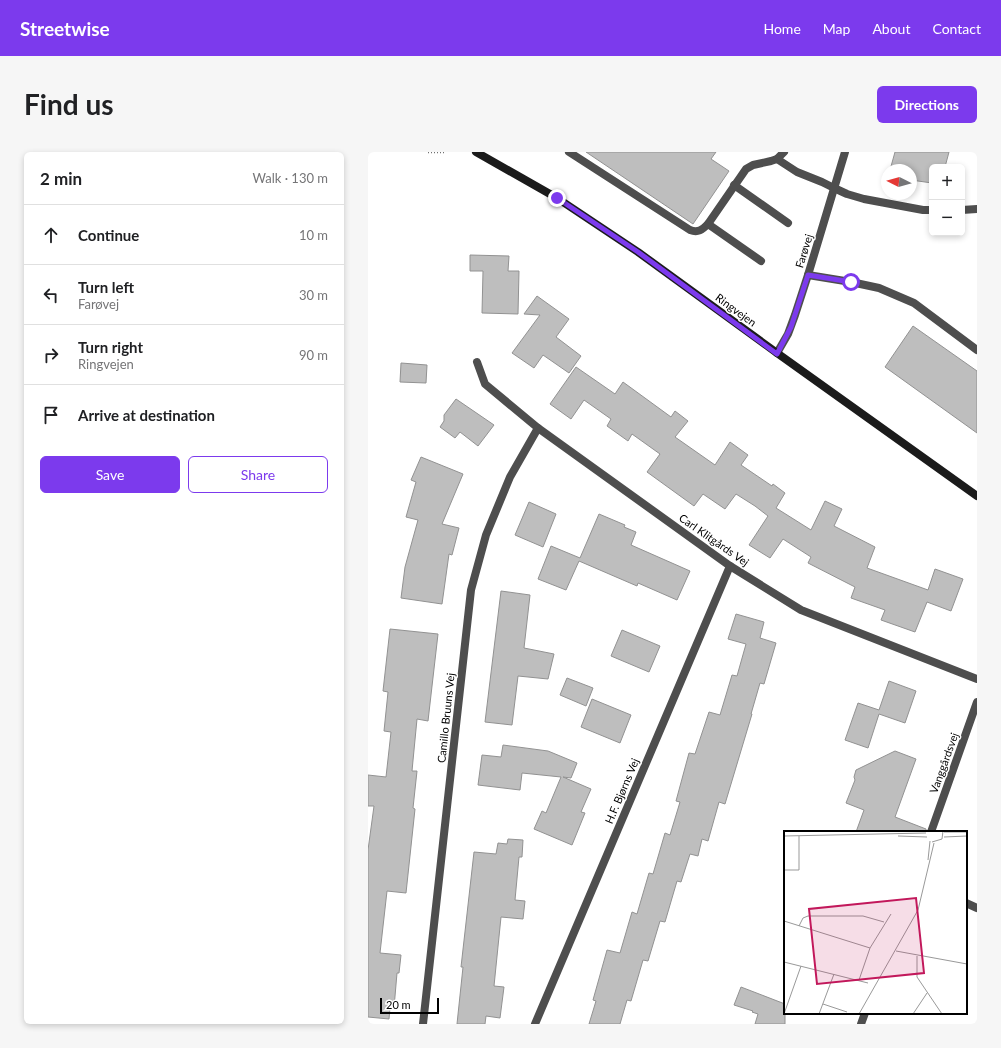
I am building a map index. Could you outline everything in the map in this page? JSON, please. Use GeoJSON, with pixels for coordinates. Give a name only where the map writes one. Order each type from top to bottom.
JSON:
{"type":"FeatureCollection","features":[{"type":"Feature","properties":{"kind":"main road","name":"Ringvejen"},"geometry":{"type":"LineString","coordinates":[[476,152],[557,198],[638,252],[777,354],[977,496]]}},
{"type":"Feature","properties":{"kind":"street"},"geometry":{"type":"LineString","coordinates":[[569,152],[690,230],[697,232],[703,230],[708,224],[746,169],[753,164],[777,159],[784,152]]}},
{"type":"Feature","properties":{"kind":"street","name":"Farøvej"},"geometry":{"type":"LineString","coordinates":[[777,354],[791,327],[844,152]]}},
{"type":"Feature","properties":{"kind":"street"},"geometry":{"type":"LineString","coordinates":[[777,159],[797,172],[847,194],[864,199],[929,210]]}},
{"type":"Feature","properties":{"kind":"street"},"geometry":{"type":"LineString","coordinates":[[734,185],[788,223]]}},
{"type":"Feature","properties":{"kind":"street"},"geometry":{"type":"LineString","coordinates":[[965,210],[977,209]]}},
{"type":"Feature","properties":{"kind":"street"},"geometry":{"type":"LineString","coordinates":[[708,224],[761,262]]}},
{"type":"Feature","properties":{"kind":"street"},"geometry":{"type":"LineString","coordinates":[[808,275],[879,288],[914,303],[977,350]]}},
{"type":"Feature","properties":{"kind":"street","name":"Carl Klitgårds Vej"},"geometry":{"type":"LineString","coordinates":[[477,362],[485,384],[538,428],[730,566],[801,610],[977,679]]}},
{"type":"Feature","properties":{"kind":"street","name":"Camillo Bruuns Vej"},"geometry":{"type":"LineString","coordinates":[[423,1024],[471,590],[486,535],[510,477],[538,428]]}},
{"type":"Feature","properties":{"kind":"street","name":"H.F. Bjørns Vej"},"geometry":{"type":"LineString","coordinates":[[535,1024],[730,566]]}},
{"type":"Feature","properties":{"kind":"street","name":"Vanggårdsvej"},"geometry":{"type":"LineString","coordinates":[[931,831],[977,702]]}},
{"type":"Feature","properties":{"kind":"street"},"geometry":{"type":"LineString","coordinates":[[967,903],[977,908]]}},
{"type":"Feature","properties":{"kind":"street"},"geometry":{"type":"LineString","coordinates":[[861,1024],[865,1014]]}},
{"type":"Feature","properties":{"kind":"path"},"geometry":{"type":"LineString","coordinates":[[428,152],[446,152]]}},
{"type":"Feature","properties":{"kind":"building"},"geometry":{"type":"Polygon","coordinates":[[[586,152],[716,152],[711,159],[729,171],[693,224],[586,152]]]}},
{"type":"Feature","properties":{"kind":"building"},"geometry":{"type":"Polygon","coordinates":[[[895,152],[949,152],[946,164],[929,164],[929,183],[917,181],[917,164],[892,164],[895,152]]]}},
{"type":"Feature","properties":{"kind":"building"},"geometry":{"type":"Polygon","coordinates":[[[470,255],[509,256],[508,271],[519,271],[518,314],[482,313],[483,271],[470,271],[470,255]]]}},
{"type":"Feature","properties":{"kind":"building"},"geometry":{"type":"Polygon","coordinates":[[[537,296],[569,319],[556,337],[581,356],[569,373],[543,355],[534,368],[512,353],[540,315],[524,314],[537,296]]]}},
{"type":"Feature","properties":{"kind":"building"},"geometry":{"type":"Polygon","coordinates":[[[913,326],[977,371],[977,433],[885,367],[913,326]]]}},
{"type":"Feature","properties":{"kind":"building"},"geometry":{"type":"Polygon","coordinates":[[[401,363],[427,365],[426,383],[400,382],[401,363]]]}},
{"type":"Feature","properties":{"kind":"building"},"geometry":{"type":"Polygon","coordinates":[[[576,367],[615,394],[623,382],[671,417],[675,411],[688,421],[675,437],[715,465],[730,442],[748,455],[741,465],[785,493],[776,508],[811,530],[825,501],[842,509],[834,526],[875,547],[867,568],[928,590],[935,569],[963,579],[951,611],[927,602],[915,632],[881,620],[885,610],[851,598],[855,587],[808,563],[811,557],[783,539],[770,558],[749,545],[768,516],[755,506],[736,494],[725,509],[703,494],[694,506],[647,472],[660,454],[632,434],[628,441],[607,426],[611,419],[584,400],[571,419],[550,404],[576,367]]]}},
{"type":"Feature","properties":{"kind":"building"},"geometry":{"type":"Polygon","coordinates":[[[456,399],[494,425],[478,446],[460,432],[455,438],[440,427],[444,421],[444,415],[456,399]]]}},
{"type":"Feature","properties":{"kind":"building"},"geometry":{"type":"Polygon","coordinates":[[[421,457],[463,474],[442,524],[459,528],[452,555],[449,554],[442,604],[401,598],[405,567],[418,520],[406,517],[416,482],[411,480],[421,457]]]}},
{"type":"Feature","properties":{"kind":"building"},"geometry":{"type":"Polygon","coordinates":[[[529,502],[556,514],[543,547],[515,535],[529,502]]]}},
{"type":"Feature","properties":{"kind":"building"},"geometry":{"type":"Polygon","coordinates":[[[599,514],[625,525],[624,527],[636,532],[631,545],[690,571],[677,600],[638,583],[637,586],[579,561],[566,590],[538,579],[551,546],[580,558],[599,514]]]}},
{"type":"Feature","properties":{"kind":"building"},"geometry":{"type":"Polygon","coordinates":[[[501,591],[530,595],[524,648],[554,654],[548,679],[518,676],[512,725],[485,722],[501,591]]]}},
{"type":"Feature","properties":{"kind":"building"},"geometry":{"type":"Polygon","coordinates":[[[736,614],[764,622],[760,638],[776,643],[764,684],[760,683],[725,804],[719,802],[708,841],[702,839],[698,856],[690,854],[681,882],[677,881],[665,922],[660,921],[648,961],[643,960],[631,1001],[627,1000],[620,1024],[589,1024],[596,1001],[593,1000],[607,950],[620,953],[632,912],[637,914],[649,873],[653,874],[665,833],[670,835],[680,802],[676,801],[689,753],[695,754],[709,712],[720,715],[732,675],[737,676],[746,644],[728,639],[736,614]]]}},
{"type":"Feature","properties":{"kind":"building"},"geometry":{"type":"Polygon","coordinates":[[[390,629],[438,634],[428,721],[417,719],[412,771],[417,771],[413,808],[415,809],[406,893],[387,891],[380,953],[401,955],[399,973],[397,973],[394,1008],[390,1008],[389,1019],[368,1017],[368,850],[374,806],[368,806],[368,775],[386,777],[391,732],[384,731],[388,692],[383,691],[390,629]]]}},
{"type":"Feature","properties":{"kind":"building"},"geometry":{"type":"Polygon","coordinates":[[[622,630],[660,646],[649,672],[611,656],[622,630]]]}},
{"type":"Feature","properties":{"kind":"building"},"geometry":{"type":"Polygon","coordinates":[[[567,678],[593,688],[586,706],[560,695],[567,678]]]}},
{"type":"Feature","properties":{"kind":"building"},"geometry":{"type":"Polygon","coordinates":[[[889,681],[916,691],[905,723],[879,714],[868,748],[845,740],[858,703],[879,710],[889,681]]]}},
{"type":"Feature","properties":{"kind":"building"},"geometry":{"type":"Polygon","coordinates":[[[592,699],[631,715],[620,743],[581,727],[592,699]]]}},
{"type":"Feature","properties":{"kind":"building"},"geometry":{"type":"Polygon","coordinates":[[[503,745],[548,751],[577,763],[571,778],[563,777],[591,789],[581,812],[585,813],[572,845],[534,829],[542,811],[546,813],[561,777],[522,773],[520,790],[478,785],[482,755],[501,757],[503,745]]]}},
{"type":"Feature","properties":{"kind":"building"},"geometry":{"type":"Polygon","coordinates":[[[895,751],[916,759],[895,817],[926,829],[926,831],[856,831],[864,810],[846,803],[855,780],[854,777],[856,770],[895,751]]]}},
{"type":"Feature","properties":{"kind":"building"},"geometry":{"type":"Polygon","coordinates":[[[508,839],[523,840],[522,857],[519,857],[515,900],[525,901],[523,919],[501,917],[494,986],[504,987],[500,1018],[486,1016],[485,1024],[457,1024],[463,967],[461,967],[474,852],[496,854],[498,843],[507,844],[508,839]]]}},
{"type":"Feature","properties":{"kind":"building"},"geometry":{"type":"Polygon","coordinates":[[[741,987],[784,1004],[785,1024],[755,1024],[758,1014],[734,1005],[741,987]]]}},
{"type":"Feature","properties":{"kind":"route"},"geometry":{"type":"LineString","coordinates":[[557,198],[638,252],[777,354],[791,327],[808,275],[851,282]]}}]}
